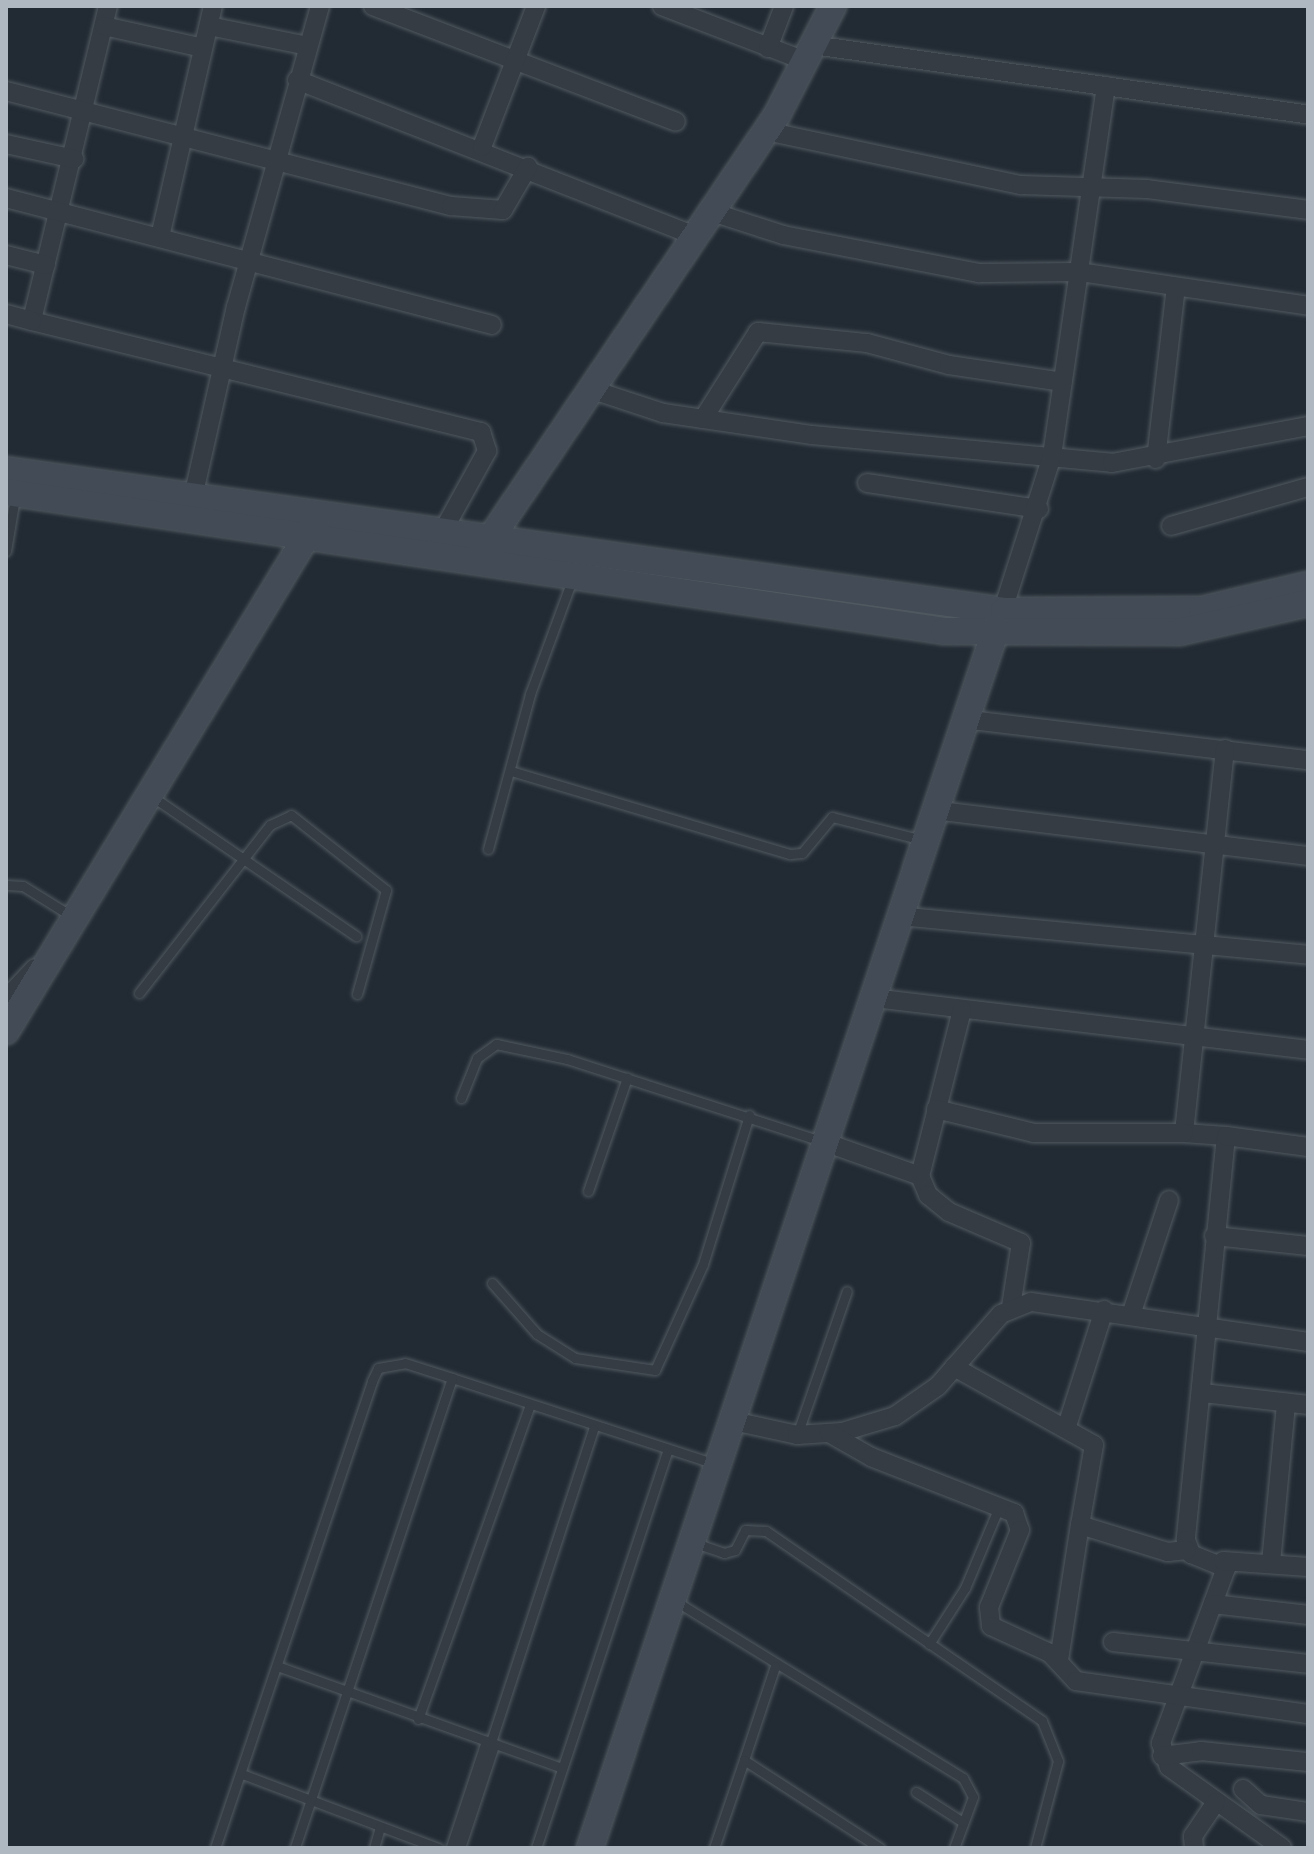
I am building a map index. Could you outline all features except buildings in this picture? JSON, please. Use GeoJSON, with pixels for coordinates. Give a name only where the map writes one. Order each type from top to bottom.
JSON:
{"type":"FeatureCollection","features":[{"type":"Feature","properties":{"kind":"main road"},"geometry":{"type":"LineString","coordinates":[[485,547],[766,131],[833,6]]}},
{"type":"Feature","properties":{"kind":"main road"},"geometry":{"type":"LineString","coordinates":[[9,486],[485,547],[1000,620],[1179,632],[1308,603]]}},
{"type":"Feature","properties":{"kind":"main road"},"geometry":{"type":"LineString","coordinates":[[314,525],[444,529],[485,547],[574,574],[901,626],[1202,610],[1308,585]]}},
{"type":"Feature","properties":{"kind":"main road"},"geometry":{"type":"LineString","coordinates":[[8,1018],[314,525]]}},
{"type":"Feature","properties":{"kind":"main road"},"geometry":{"type":"LineString","coordinates":[[590,1848],[670,1598],[692,1542],[827,1143],[962,719],[1000,620]]}},
{"type":"Feature","properties":{"kind":"street"},"geometry":{"type":"LineString","coordinates":[[32,321],[86,110],[108,6]]}},
{"type":"Feature","properties":{"kind":"street"},"geometry":{"type":"LineString","coordinates":[[160,237],[213,6]]}},
{"type":"Feature","properties":{"kind":"street"},"geometry":{"type":"LineString","coordinates":[[190,510],[248,260],[320,6]]}},
{"type":"Feature","properties":{"kind":"street"},"geometry":{"type":"LineString","coordinates":[[373,6],[676,122]]}},
{"type":"Feature","properties":{"kind":"street"},"geometry":{"type":"LineString","coordinates":[[482,147],[536,6]]}},
{"type":"Feature","properties":{"kind":"street"},"geometry":{"type":"LineString","coordinates":[[662,6],[768,48],[1106,86],[1308,115]]}},
{"type":"Feature","properties":{"kind":"street"},"geometry":{"type":"LineString","coordinates":[[768,48],[784,6]]}},
{"type":"Feature","properties":{"kind":"street"},"geometry":{"type":"LineString","coordinates":[[104,26],[203,48]]}},
{"type":"Feature","properties":{"kind":"street"},"geometry":{"type":"LineString","coordinates":[[209,26],[308,46]]}},
{"type":"Feature","properties":{"kind":"street"},"geometry":{"type":"LineString","coordinates":[[297,80],[482,147],[696,236]]}},
{"type":"Feature","properties":{"kind":"street"},"geometry":{"type":"LineString","coordinates":[[1000,620],[1039,509],[1052,456],[1106,86]]}},
{"type":"Feature","properties":{"kind":"street"},"geometry":{"type":"LineString","coordinates":[[6,91],[484,210],[512,204],[528,167]]}},
{"type":"Feature","properties":{"kind":"street"},"geometry":{"type":"LineString","coordinates":[[766,131],[1021,185],[1089,186],[1308,210]]}},
{"type":"Feature","properties":{"kind":"street"},"geometry":{"type":"LineString","coordinates":[[6,144],[74,159]]}},
{"type":"Feature","properties":{"kind":"street"},"geometry":{"type":"LineString","coordinates":[[6,198],[492,325]]}},
{"type":"Feature","properties":{"kind":"street"},"geometry":{"type":"LineString","coordinates":[[712,212],[783,235],[979,273],[1079,272],[1308,306]]}},
{"type":"Feature","properties":{"kind":"street"},"geometry":{"type":"LineString","coordinates":[[6,255],[46,265]]}},
{"type":"Feature","properties":{"kind":"street"},"geometry":{"type":"LineString","coordinates":[[1156,459],[1176,287]]}},
{"type":"Feature","properties":{"kind":"street"},"geometry":{"type":"LineString","coordinates":[[6,314],[223,366],[488,436],[487,451],[444,529]]}},
{"type":"Feature","properties":{"kind":"street"},"geometry":{"type":"LineString","coordinates":[[703,419],[758,332],[867,343],[949,365],[1063,382]]}},
{"type":"Feature","properties":{"kind":"street"},"geometry":{"type":"LineString","coordinates":[[593,390],[703,419],[1052,456],[1156,459],[1251,432],[1308,426]]}},
{"type":"Feature","properties":{"kind":"street"},"geometry":{"type":"LineString","coordinates":[[867,483],[1039,509]]}},
{"type":"Feature","properties":{"kind":"street"},"geometry":{"type":"LineString","coordinates":[[1171,526],[1308,487]]}},
{"type":"Feature","properties":{"kind":"street"},"geometry":{"type":"LineString","coordinates":[[962,719],[1308,760]]}},
{"type":"Feature","properties":{"kind":"street"},"geometry":{"type":"LineString","coordinates":[[1184,1133],[1191,1041],[1216,849],[1225,749]]}},
{"type":"Feature","properties":{"kind":"street"},"geometry":{"type":"LineString","coordinates":[[933,810],[1216,849],[1308,856]]}},
{"type":"Feature","properties":{"kind":"street"},"geometry":{"type":"LineString","coordinates":[[898,916],[1308,955]]}},
{"type":"Feature","properties":{"kind":"street"},"geometry":{"type":"LineString","coordinates":[[873,998],[1191,1041],[1308,1050]]}},
{"type":"Feature","properties":{"kind":"street"},"geometry":{"type":"LineString","coordinates":[[733,1421],[797,1435],[829,1433],[895,1416],[954,1367],[1011,1307],[1021,1243],[949,1212],[928,1195],[920,1176],[962,1010]]}},
{"type":"Feature","properties":{"kind":"street"},"geometry":{"type":"LineString","coordinates":[[936,1109],[1034,1133],[1184,1133],[1308,1147]]}},
{"type":"Feature","properties":{"kind":"street"},"geometry":{"type":"LineString","coordinates":[[1187,1550],[1203,1393],[1204,1329],[1226,1136]]}},
{"type":"Feature","properties":{"kind":"street"},"geometry":{"type":"LineString","coordinates":[[827,1143],[920,1176]]}},
{"type":"Feature","properties":{"kind":"street"},"geometry":{"type":"LineString","coordinates":[[1131,1315],[1169,1200]]}},
{"type":"Feature","properties":{"kind":"street"},"geometry":{"type":"LineString","coordinates":[[1214,1236],[1308,1246]]}},
{"type":"Feature","properties":{"kind":"street"},"geometry":{"type":"LineString","coordinates":[[1011,1307],[1104,1310],[1204,1329],[1308,1342]]}},
{"type":"Feature","properties":{"kind":"street"},"geometry":{"type":"LineString","coordinates":[[1067,1426],[1104,1310]]}},
{"type":"Feature","properties":{"kind":"street"},"geometry":{"type":"LineString","coordinates":[[954,1367],[1067,1426],[1097,1452],[1080,1525],[1059,1660]]}},
{"type":"Feature","properties":{"kind":"street"},"geometry":{"type":"LineString","coordinates":[[1203,1393],[1308,1405]]}},
{"type":"Feature","properties":{"kind":"street"},"geometry":{"type":"LineString","coordinates":[[1271,1563],[1286,1403]]}},
{"type":"Feature","properties":{"kind":"street"},"geometry":{"type":"LineString","coordinates":[[829,1433],[1021,1521],[989,1607],[991,1626],[1059,1660],[1076,1681],[1308,1714]]}},
{"type":"Feature","properties":{"kind":"street"},"geometry":{"type":"LineString","coordinates":[[1080,1525],[1168,1552],[1187,1550],[1223,1561],[1308,1567]]}},
{"type":"Feature","properties":{"kind":"street"},"geometry":{"type":"LineString","coordinates":[[1162,1756],[1179,1698],[1199,1652],[1223,1561]]}},
{"type":"Feature","properties":{"kind":"street"},"geometry":{"type":"LineString","coordinates":[[1213,1604],[1308,1615]]}},
{"type":"Feature","properties":{"kind":"street"},"geometry":{"type":"LineString","coordinates":[[1113,1642],[1308,1664]]}},
{"type":"Feature","properties":{"kind":"street"},"geometry":{"type":"LineString","coordinates":[[456,1848],[490,1745]]}},
{"type":"Feature","properties":{"kind":"street"},"geometry":{"type":"LineString","coordinates":[[1162,1756],[1201,1751],[1308,1762]]}},
{"type":"Feature","properties":{"kind":"street"},"geometry":{"type":"LineString","coordinates":[[1162,1756],[1216,1802],[1282,1848]]}},
{"type":"Feature","properties":{"kind":"street"},"geometry":{"type":"LineString","coordinates":[[1243,1789],[1261,1805],[1308,1812]]}},
{"type":"Feature","properties":{"kind":"street"},"geometry":{"type":"LineString","coordinates":[[1194,1848],[1193,1836],[1216,1802]]}},
{"type":"Feature","properties":{"kind":"lane"},"geometry":{"type":"LineString","coordinates":[[6,551],[9,486]]}},
{"type":"Feature","properties":{"kind":"lane"},"geometry":{"type":"LineString","coordinates":[[488,849],[574,574]]}},
{"type":"Feature","properties":{"kind":"lane"},"geometry":{"type":"LineString","coordinates":[[511,771],[790,854],[802,853],[832,817],[923,840]]}},
{"type":"Feature","properties":{"kind":"lane"},"geometry":{"type":"LineString","coordinates":[[147,793],[242,861],[356,936]]}},
{"type":"Feature","properties":{"kind":"lane"},"geometry":{"type":"LineString","coordinates":[[139,993],[270,825],[291,815],[381,883],[388,897],[357,994]]}},
{"type":"Feature","properties":{"kind":"lane"},"geometry":{"type":"LineString","coordinates":[[6,885],[23,886],[73,917]]}},
{"type":"Feature","properties":{"kind":"lane"},"geometry":{"type":"LineString","coordinates":[[461,1098],[477,1058],[496,1044],[627,1078],[749,1115],[827,1143]]}},
{"type":"Feature","properties":{"kind":"lane"},"geometry":{"type":"LineString","coordinates":[[588,1191],[627,1078]]}},
{"type":"Feature","properties":{"kind":"lane"},"geometry":{"type":"LineString","coordinates":[[492,1283],[537,1334],[575,1358],[655,1370],[703,1264],[749,1115]]}},
{"type":"Feature","properties":{"kind":"lane"},"geometry":{"type":"LineString","coordinates":[[797,1435],[847,1291]]}},
{"type":"Feature","properties":{"kind":"lane"},"geometry":{"type":"LineString","coordinates":[[215,1848],[280,1667],[378,1368],[405,1363],[593,1429],[718,1465]]}},
{"type":"Feature","properties":{"kind":"lane"},"geometry":{"type":"LineString","coordinates":[[295,1848],[452,1378]]}},
{"type":"Feature","properties":{"kind":"lane"},"geometry":{"type":"LineString","coordinates":[[418,1719],[529,1407]]}},
{"type":"Feature","properties":{"kind":"lane"},"geometry":{"type":"LineString","coordinates":[[490,1745],[593,1429]]}},
{"type":"Feature","properties":{"kind":"lane"},"geometry":{"type":"LineString","coordinates":[[536,1848],[560,1767],[667,1451]]}},
{"type":"Feature","properties":{"kind":"lane"},"geometry":{"type":"LineString","coordinates":[[929,1644],[965,1588],[998,1509]]}},
{"type":"Feature","properties":{"kind":"lane"},"geometry":{"type":"LineString","coordinates":[[692,1542],[724,1553],[735,1550],[745,1530],[766,1531],[1052,1731],[1058,1761],[1035,1848]]}},
{"type":"Feature","properties":{"kind":"lane"},"geometry":{"type":"LineString","coordinates":[[670,1598],[775,1666],[963,1778],[973,1797],[954,1848]]}},
{"type":"Feature","properties":{"kind":"lane"},"geometry":{"type":"LineString","coordinates":[[714,1848],[775,1666]]}},
{"type":"Feature","properties":{"kind":"lane"},"geometry":{"type":"LineString","coordinates":[[280,1667],[346,1694],[560,1767]]}},
{"type":"Feature","properties":{"kind":"lane"},"geometry":{"type":"LineString","coordinates":[[744,1760],[880,1848]]}},
{"type":"Feature","properties":{"kind":"lane"},"geometry":{"type":"LineString","coordinates":[[242,1774],[438,1848]]}},
{"type":"Feature","properties":{"kind":"lane"},"geometry":{"type":"LineString","coordinates":[[916,1792],[963,1822]]}},
{"type":"Feature","properties":{"kind":"lane"},"geometry":{"type":"LineString","coordinates":[[374,1848],[380,1827]]}}]}
